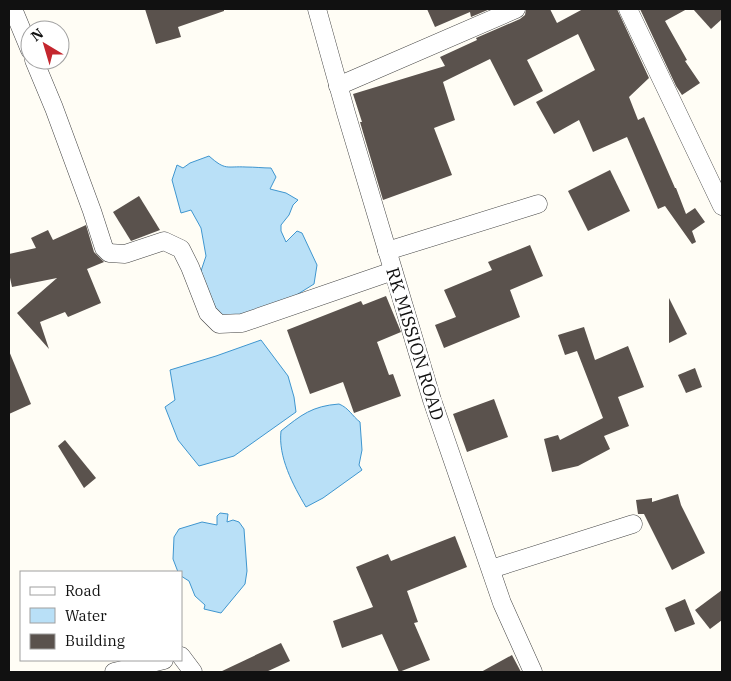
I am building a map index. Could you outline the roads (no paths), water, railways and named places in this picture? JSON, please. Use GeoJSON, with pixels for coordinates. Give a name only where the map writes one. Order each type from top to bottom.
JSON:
{"type":"FeatureCollection","features":[{"type":"Feature","properties":{"kind":"street"},"geometry":{"type":"LineString","coordinates":[[13,9],[20,26]]}},
{"type":"Feature","properties":{"kind":"street","name":"RK MISSION ROAD"},"geometry":{"type":"LineString","coordinates":[[317,9],[338,86],[432,400],[502,603],[533,672]]}},
{"type":"Feature","properties":{"kind":"street"},"geometry":{"type":"LineString","coordinates":[[338,86],[516,9]]}},
{"type":"Feature","properties":{"kind":"street"},"geometry":{"type":"LineString","coordinates":[[628,9],[722,206]]}},
{"type":"Feature","properties":{"kind":"street"},"geometry":{"type":"LineString","coordinates":[[38,70],[104,248],[109,253],[125,254],[164,241],[181,249],[208,313],[219,324],[242,323],[393,271]]}},
{"type":"Feature","properties":{"kind":"street"},"geometry":{"type":"LineString","coordinates":[[387,252],[538,204]]}},
{"type":"Feature","properties":{"kind":"street"},"geometry":{"type":"LineString","coordinates":[[491,569],[633,524]]}},
{"type":"Feature","properties":{"kind":"street"},"geometry":{"type":"LineString","coordinates":[[182,657],[193,672]]}},
{"type":"Feature","properties":{"kind":"street"},"geometry":{"type":"LineString","coordinates":[[114,672],[160,661]]}},
{"type":"Feature","properties":{"kind":"water"},"geometry":{"type":"Polygon","coordinates":[[[209,156],[226,167],[271,168],[276,177],[270,189],[286,193],[298,200],[281,225],[281,231],[286,242],[297,231],[302,233],[317,265],[314,284],[290,299],[240,317],[219,315],[200,274],[206,256],[201,228],[191,210],[181,213],[172,180],[177,165],[183,168],[190,163],[209,156]]]}},
{"type":"Feature","properties":{"kind":"water"},"geometry":{"type":"Polygon","coordinates":[[[261,340],[288,376],[296,412],[234,456],[199,466],[178,440],[165,407],[175,400],[170,370],[261,340]]]}},
{"type":"Feature","properties":{"kind":"water"},"geometry":{"type":"Polygon","coordinates":[[[339,404],[360,422],[362,450],[359,465],[362,470],[323,498],[306,507],[284,461],[281,431],[307,412],[339,404]]]}},
{"type":"Feature","properties":{"kind":"water"},"geometry":{"type":"Polygon","coordinates":[[[220,513],[228,514],[227,522],[233,520],[239,522],[244,529],[247,571],[245,584],[221,613],[204,609],[205,605],[195,596],[189,581],[182,577],[182,571],[178,571],[173,559],[174,537],[179,529],[202,522],[217,525],[217,516],[220,513]]]}}]}
